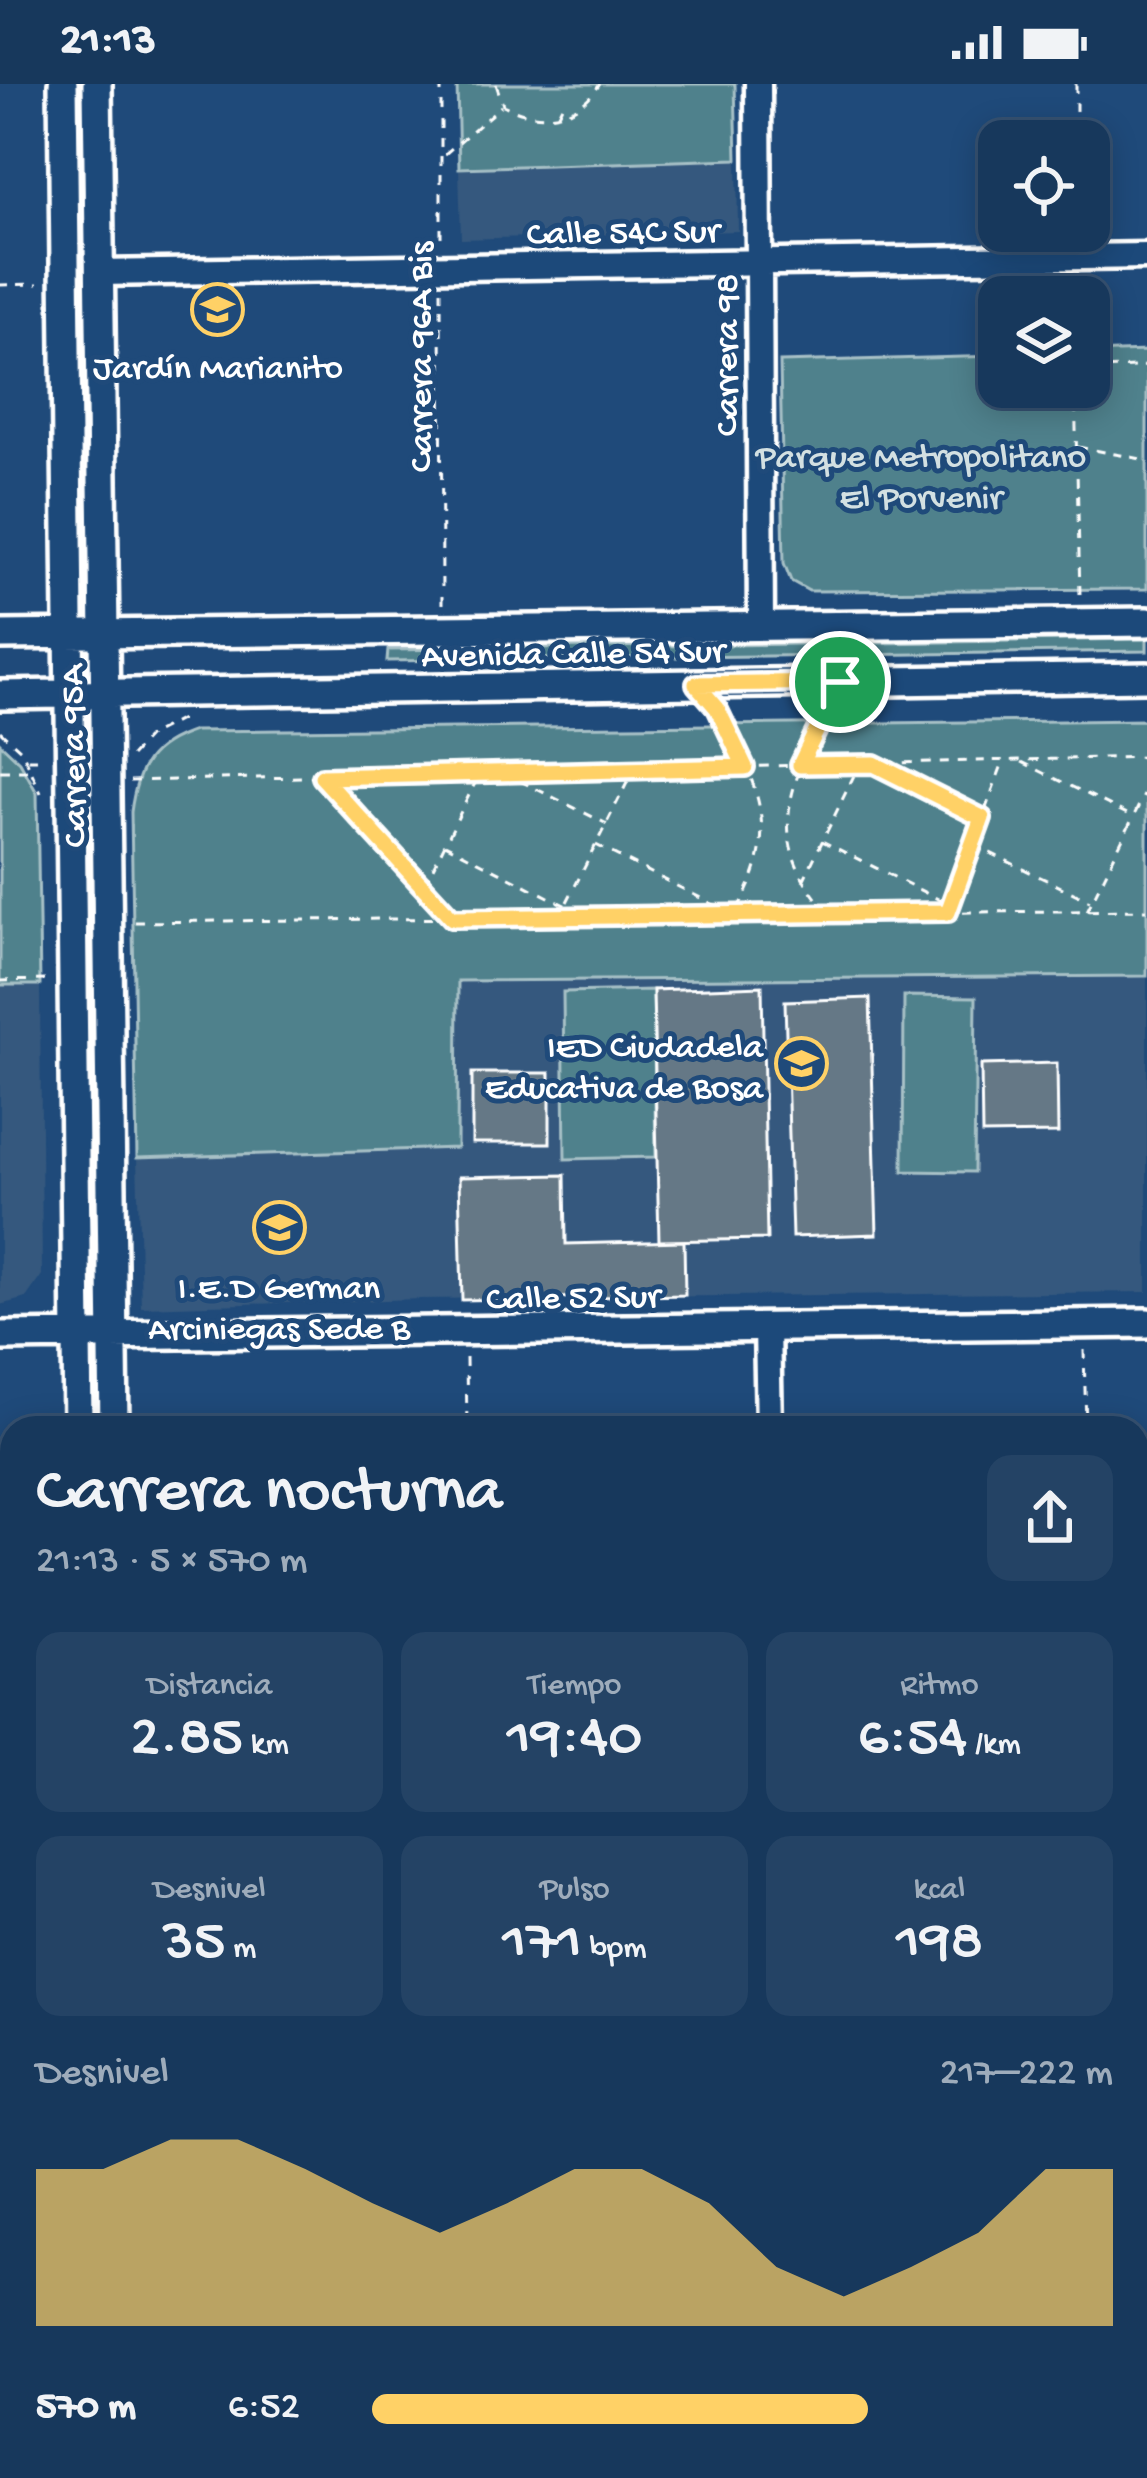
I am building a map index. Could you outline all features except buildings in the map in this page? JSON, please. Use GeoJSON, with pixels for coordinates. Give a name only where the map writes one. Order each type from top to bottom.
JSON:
{"type":"FeatureCollection","features":[{"type":"Feature","properties":{"kind":"street","name":"Carrera 95A"},"geometry":{"type":"LineString","coordinates":[[63,84],[78,1416]]}},
{"type":"Feature","properties":{"kind":"street","name":"Carrera 95A"},"geometry":{"type":"LineString","coordinates":[[97,84],[114,1416]]}},
{"type":"Feature","properties":{"kind":"street","name":"Carrera 98"},"geometry":{"type":"LineString","coordinates":[[758,84],[760,626]]}},
{"type":"Feature","properties":{"kind":"street","name":"Calle 54C Sur"},"geometry":{"type":"LineString","coordinates":[[99,273],[1147,256]]}},
{"type":"Feature","properties":{"kind":"street","name":"Avenida Calle 54 Sur"},"geometry":{"type":"LineString","coordinates":[[0,635],[1147,622]]}},
{"type":"Feature","properties":{"kind":"street","name":"Avenida Calle 54 Sur"},"geometry":{"type":"LineString","coordinates":[[0,695],[1147,677]]}},
{"type":"Feature","properties":{"kind":"street","name":"Calle 52 Sur"},"geometry":{"type":"LineString","coordinates":[[0,1336],[1147,1323]]}},
{"type":"Feature","properties":{"kind":"street"},"geometry":{"type":"LineString","coordinates":[[767,1327],[769,1416]]}},
{"type":"Feature","properties":{"kind":"path","name":"Carrera 96A Bis"},"geometry":{"type":"LineString","coordinates":[[441,84],[442,630]]}},
{"type":"Feature","properties":{"kind":"path"},"geometry":{"type":"LineString","coordinates":[[496,84],[503,105],[523,115],[557,116],[582,104],[600,84]]}},
{"type":"Feature","properties":{"kind":"path"},"geometry":{"type":"LineString","coordinates":[[1076,84],[1076,120]]}},
{"type":"Feature","properties":{"kind":"path"},"geometry":{"type":"LineString","coordinates":[[557,116],[565,99]]}},
{"type":"Feature","properties":{"kind":"path"},"geometry":{"type":"LineString","coordinates":[[441,157],[503,105]]}},
{"type":"Feature","properties":{"kind":"path"},"geometry":{"type":"LineString","coordinates":[[0,285],[46,284]]}},
{"type":"Feature","properties":{"kind":"path"},"geometry":{"type":"LineString","coordinates":[[1110,369],[1147,366]]}},
{"type":"Feature","properties":{"kind":"path"},"geometry":{"type":"LineString","coordinates":[[1076,408],[1080,595]]}},
{"type":"Feature","properties":{"kind":"path"},"geometry":{"type":"LineString","coordinates":[[1076,447],[1147,460]]}},
{"type":"Feature","properties":{"kind":"path"},"geometry":{"type":"LineString","coordinates":[[829,914],[802,884],[786,827],[800,765],[840,682]]}},
{"type":"Feature","properties":{"kind":"path"},"geometry":{"type":"LineString","coordinates":[[696,684],[717,708],[745,767],[764,830],[755,879],[734,915]]}},
{"type":"Feature","properties":{"kind":"path"},"geometry":{"type":"LineString","coordinates":[[0,731],[22,751],[41,793]]}},
{"type":"Feature","properties":{"kind":"path"},"geometry":{"type":"LineString","coordinates":[[122,782],[1147,757]]}},
{"type":"Feature","properties":{"kind":"path"},"geometry":{"type":"LineString","coordinates":[[948,912],[1004,760]]}},
{"type":"Feature","properties":{"kind":"path"},"geometry":{"type":"LineString","coordinates":[[1018,760],[1133,817]]}},
{"type":"Feature","properties":{"kind":"path"},"geometry":{"type":"LineString","coordinates":[[802,884],[860,764]]}},
{"type":"Feature","properties":{"kind":"path"},"geometry":{"type":"LineString","coordinates":[[874,764],[982,818]]}},
{"type":"Feature","properties":{"kind":"path"},"geometry":{"type":"LineString","coordinates":[[566,904],[634,770]]}},
{"type":"Feature","properties":{"kind":"path"},"geometry":{"type":"LineString","coordinates":[[0,771],[30,771]]}},
{"type":"Feature","properties":{"kind":"path"},"geometry":{"type":"LineString","coordinates":[[502,772],[607,824]]}},
{"type":"Feature","properties":{"kind":"path"},"geometry":{"type":"LineString","coordinates":[[424,887],[480,773]]}},
{"type":"Feature","properties":{"kind":"path"},"geometry":{"type":"LineString","coordinates":[[322,777],[452,918]]}},
{"type":"Feature","properties":{"kind":"path"},"geometry":{"type":"LineString","coordinates":[[1087,911],[1147,789]]}},
{"type":"Feature","properties":{"kind":"path"},"geometry":{"type":"LineString","coordinates":[[822,841],[950,905]]}},
{"type":"Feature","properties":{"kind":"path"},"geometry":{"type":"LineString","coordinates":[[445,844],[586,916]]}},
{"type":"Feature","properties":{"kind":"path"},"geometry":{"type":"LineString","coordinates":[[973,844],[1092,902]]}},
{"type":"Feature","properties":{"kind":"path"},"geometry":{"type":"LineString","coordinates":[[596,845],[734,915]]}},
{"type":"Feature","properties":{"kind":"path"},"geometry":{"type":"LineString","coordinates":[[120,924],[1147,910]]}},
{"type":"Feature","properties":{"kind":"path"},"geometry":{"type":"LineString","coordinates":[[0,981],[45,980]]}},
{"type":"Feature","properties":{"kind":"path"},"geometry":{"type":"LineString","coordinates":[[1084,1324],[1086,1416]]}},
{"type":"Feature","properties":{"kind":"path"},"geometry":{"type":"LineString","coordinates":[[466,1331],[466,1416]]}},
{"type":"Feature","properties":{"kind":"shaded area"},"geometry":{"type":"Polygon","coordinates":[[[737,159],[738,231],[461,239],[459,168],[737,159]]]}},
{"type":"Feature","properties":{"kind":"shaded area","name":"IED Ciudadela Educativa de Bosa"},"geometry":{"type":"Polygon","coordinates":[[[1147,976],[1147,1292],[421,1299],[141,1307],[137,1158],[457,1148],[457,981],[1147,976]]]}},
{"type":"Feature","properties":{"kind":"shaded area"},"geometry":{"type":"Polygon","coordinates":[[[40,985],[42,1275],[26,1298],[0,1305],[0,986],[40,985]]]}},
{"type":"Feature","properties":{"kind":"green space"},"geometry":{"type":"Polygon","coordinates":[[[457,84],[735,84],[737,159],[459,168],[457,84]]]}},
{"type":"Feature","properties":{"kind":"green space","name":"Parque Metropolitano El Porvenir"},"geometry":{"type":"Polygon","coordinates":[[[1147,351],[1147,589],[809,591],[791,581],[784,563],[780,362],[978,357],[978,408],[1110,408],[1110,352],[1147,351]]]}},
{"type":"Feature","properties":{"kind":"green space"},"geometry":{"type":"Polygon","coordinates":[[[1147,639],[1147,651],[387,661],[388,650],[1147,639]]]}},
{"type":"Feature","properties":{"kind":"green space"},"geometry":{"type":"Polygon","coordinates":[[[1147,720],[1147,976],[458,981],[457,1148],[137,1158],[131,812],[137,782],[148,760],[179,737],[194,731],[1147,720]]]}},
{"type":"Feature","properties":{"kind":"green space"},"geometry":{"type":"Polygon","coordinates":[[[0,743],[20,762],[37,793],[40,985],[0,985],[0,743]]]}},
{"type":"Feature","properties":{"kind":"green space"},"geometry":{"type":"Polygon","coordinates":[[[653,990],[656,1157],[565,1159],[563,992],[653,990]]]}},
{"type":"Feature","properties":{"kind":"green space"},"geometry":{"type":"Polygon","coordinates":[[[904,996],[976,997],[974,1172],[903,1171],[904,996]]]}},
{"type":"Feature","properties":{"kind":"place","name":"Jardín Marianito"},"geometry":{"type":"Point","coordinates":[218,309]}},
{"type":"Feature","properties":{"kind":"place","name":"IED Ciudadela Educativa de Bosa"},"geometry":{"type":"Point","coordinates":[802,1064]}},
{"type":"Feature","properties":{"kind":"place","name":"I.E.D German Arciniegas Sede B"},"geometry":{"type":"Point","coordinates":[279,1228]}},
{"type":"Feature","properties":{"kind":"route"},"geometry":{"type":"LineString","coordinates":[[840,682],[800,765],[874,764],[982,818],[948,912],[452,918],[322,777],[745,767],[717,708],[696,684],[840,682]]}}]}
